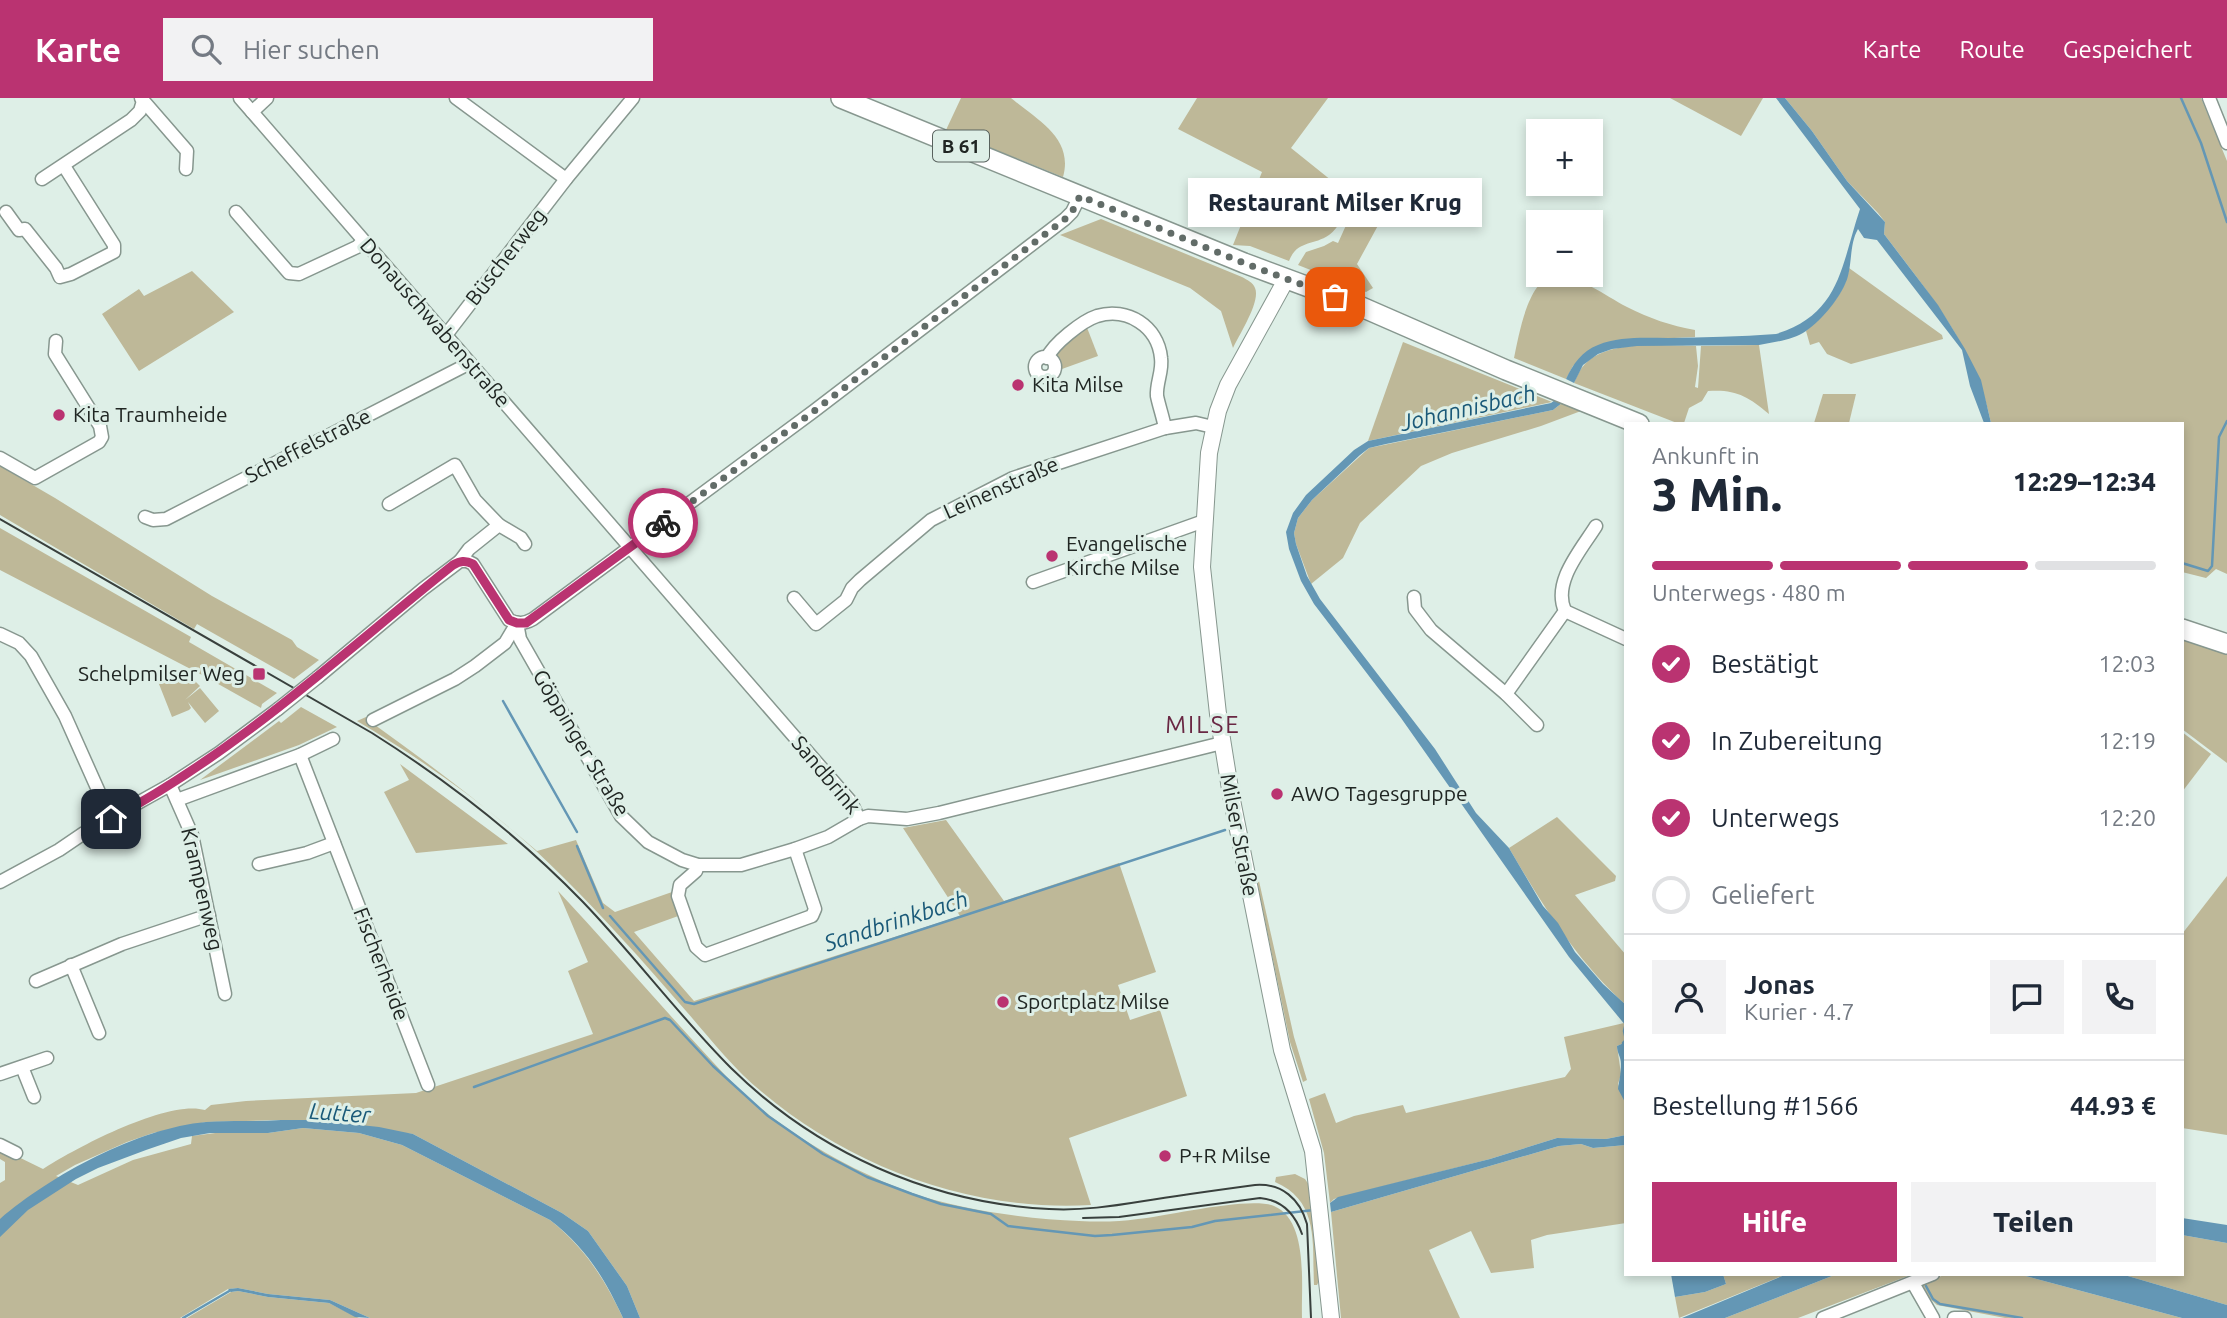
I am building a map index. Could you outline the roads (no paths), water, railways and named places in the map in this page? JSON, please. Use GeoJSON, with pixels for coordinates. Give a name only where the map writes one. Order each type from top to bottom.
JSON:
{"type":"FeatureCollection","features":[{"type":"Feature","properties":{"kind":"main road","name":"B 61"},"geometry":{"type":"LineString","coordinates":[[842,98],[1080,196],[1357,305],[1634,422]]}},
{"type":"Feature","properties":{"kind":"main road","name":"Milser Straße"},"geometry":{"type":"LineString","coordinates":[[1287,278],[1228,385],[1213,427],[1204,521],[1203,582],[1223,743],[1253,912],[1279,1038],[1310,1137],[1319,1195],[1331,1318]]}},
{"type":"Feature","properties":{"kind":"main road"},"geometry":{"type":"LineString","coordinates":[[2184,630],[2227,644]]}},
{"type":"Feature","properties":{"kind":"street","name":"Donauschwabenstraße"},"geometry":{"type":"LineString","coordinates":[[240,98],[631,547]]}},
{"type":"Feature","properties":{"kind":"street"},"geometry":{"type":"LineString","coordinates":[[253,112],[267,98]]}},
{"type":"Feature","properties":{"kind":"street"},"geometry":{"type":"LineString","coordinates":[[456,98],[566,179]]}},
{"type":"Feature","properties":{"kind":"street","name":"Büscherweg"},"geometry":{"type":"LineString","coordinates":[[446,335],[566,179],[633,98]]}},
{"type":"Feature","properties":{"kind":"street"},"geometry":{"type":"LineString","coordinates":[[2209,98],[2227,143]]}},
{"type":"Feature","properties":{"kind":"street"},"geometry":{"type":"LineString","coordinates":[[42,179],[131,120],[140,111],[142,99]]}},
{"type":"Feature","properties":{"kind":"street"},"geometry":{"type":"LineString","coordinates":[[142,99],[187,151],[186,169]]}},
{"type":"Feature","properties":{"kind":"street"},"geometry":{"type":"LineString","coordinates":[[6,212],[19,230],[25,229],[60,277],[114,251],[114,245],[64,166]]}},
{"type":"Feature","properties":{"kind":"street"},"geometry":{"type":"LineString","coordinates":[[460,561],[473,564],[509,620],[526,623],[533,620],[1065,219],[1080,196]]}},
{"type":"Feature","properties":{"kind":"street"},"geometry":{"type":"LineString","coordinates":[[236,212],[289,274],[299,275],[357,247],[363,241]]}},
{"type":"Feature","properties":{"kind":"street"},"geometry":{"type":"LineString","coordinates":[[1047,358],[1053,348],[1094,317],[1115,314],[1138,320],[1150,331],[1160,349],[1162,366],[1157,394],[1166,428]]}},
{"type":"Feature","properties":{"kind":"street"},"geometry":{"type":"LineString","coordinates":[[0,458],[35,478],[95,446],[102,437],[100,426],[55,354],[56,341]]}},
{"type":"Feature","properties":{"kind":"street","name":"Scheffelstraße"},"geometry":{"type":"LineString","coordinates":[[145,517],[153,520],[166,519],[470,363]]}},
{"type":"Feature","properties":{"kind":"street","name":"Leinenstraße"},"geometry":{"type":"LineString","coordinates":[[794,598],[817,624],[846,600],[860,580],[938,515],[1024,474],[1166,428],[1196,423],[1213,427]]}},
{"type":"Feature","properties":{"kind":"street"},"geometry":{"type":"LineString","coordinates":[[390,504],[455,465],[475,500],[499,525],[521,538],[525,544]]}},
{"type":"Feature","properties":{"kind":"street"},"geometry":{"type":"LineString","coordinates":[[1033,582],[1204,521]]}},
{"type":"Feature","properties":{"kind":"street"},"geometry":{"type":"LineString","coordinates":[[0,882],[170,785],[228,747],[460,561],[469,549],[499,525]]}},
{"type":"Feature","properties":{"kind":"street"},"geometry":{"type":"LineString","coordinates":[[1596,526],[1563,579],[1562,607],[1565,611],[1624,638]]}},
{"type":"Feature","properties":{"kind":"street","name":"Sandbrink"},"geometry":{"type":"LineString","coordinates":[[631,547],[851,802],[859,819],[868,816],[906,819],[939,813],[1223,743]]}},
{"type":"Feature","properties":{"kind":"street"},"geometry":{"type":"LineString","coordinates":[[1414,597],[1415,609],[1430,630],[1506,694],[1537,725]]}},
{"type":"Feature","properties":{"kind":"street"},"geometry":{"type":"LineString","coordinates":[[1506,694],[1565,611]]}},
{"type":"Feature","properties":{"kind":"street"},"geometry":{"type":"LineString","coordinates":[[373,720],[455,679],[475,666],[505,643],[517,623]]}},
{"type":"Feature","properties":{"kind":"street","name":"Göppinger Straße"},"geometry":{"type":"LineString","coordinates":[[517,623],[520,639],[621,816],[648,842],[682,860],[698,865],[723,867],[741,865],[795,849],[828,837],[859,819]]}},
{"type":"Feature","properties":{"kind":"street"},"geometry":{"type":"LineString","coordinates":[[0,634],[19,643],[31,656],[65,716],[111,819]]}},
{"type":"Feature","properties":{"kind":"street"},"geometry":{"type":"LineString","coordinates":[[177,800],[300,755],[333,740]]}},
{"type":"Feature","properties":{"kind":"street","name":"Fischerheide"},"geometry":{"type":"LineString","coordinates":[[300,755],[428,1085]]}},
{"type":"Feature","properties":{"kind":"street","name":"Krampenweg"},"geometry":{"type":"LineString","coordinates":[[170,785],[192,835],[225,995]]}},
{"type":"Feature","properties":{"kind":"street"},"geometry":{"type":"LineString","coordinates":[[259,864],[307,853],[334,843]]}},
{"type":"Feature","properties":{"kind":"street"},"geometry":{"type":"LineString","coordinates":[[698,865],[696,871],[680,885],[678,896],[696,947],[705,955],[812,916],[815,909],[795,849]]}},
{"type":"Feature","properties":{"kind":"street"},"geometry":{"type":"LineString","coordinates":[[36,981],[122,944],[209,915]]}},
{"type":"Feature","properties":{"kind":"street"},"geometry":{"type":"LineString","coordinates":[[71,965],[99,1033]]}},
{"type":"Feature","properties":{"kind":"street"},"geometry":{"type":"LineString","coordinates":[[0,1074],[47,1058]]}},
{"type":"Feature","properties":{"kind":"street"},"geometry":{"type":"LineString","coordinates":[[22,1067],[34,1097]]}},
{"type":"Feature","properties":{"kind":"street"},"geometry":{"type":"LineString","coordinates":[[0,1145],[16,1153]]}},
{"type":"Feature","properties":{"kind":"street"},"geometry":{"type":"LineString","coordinates":[[1823,1318],[1929,1276]]}},
{"type":"Feature","properties":{"kind":"street"},"geometry":{"type":"LineString","coordinates":[[1913,1283],[1933,1318]]}},
{"type":"Feature","properties":{"kind":"street"},"geometry":{"type":"LineString","coordinates":[[1954,1318],[1965,1318]]}},
{"type":"Feature","properties":{"kind":"water"},"geometry":{"type":"Polygon","coordinates":[[[1776,98],[1785,98],[1847,181],[1885,222],[1884,234],[1938,305],[1965,349],[1981,380],[1991,422],[1984,422],[1970,386],[1962,350],[1877,240],[1864,238],[1858,229],[1842,291],[1825,314],[1801,334],[1759,345],[1637,346],[1612,349],[1598,354],[1583,365],[1574,383],[1566,379],[1583,354],[1606,342],[1633,338],[1776,334],[1797,325],[1814,314],[1835,285],[1860,209],[1776,98]]]}},
{"type":"Feature","properties":{"kind":"water"},"geometry":{"type":"Polygon","coordinates":[[[1555,400],[1562,403],[1553,410],[1369,448],[1312,500],[1298,518],[1294,533],[1307,576],[1320,599],[1435,749],[1476,813],[1509,848],[1543,906],[1558,923],[1575,952],[1624,1003],[1624,1024],[1569,957],[1401,718],[1314,604],[1301,581],[1289,549],[1286,532],[1293,513],[1306,495],[1354,450],[1368,441],[1555,400]]]}},
{"type":"Feature","properties":{"kind":"water"},"geometry":{"type":"Polygon","coordinates":[[[1624,1043],[1624,1100],[1618,1089],[1621,1064],[1617,1046],[1624,1043]]]}},
{"type":"Feature","properties":{"kind":"water"},"geometry":{"type":"Polygon","coordinates":[[[314,1120],[379,1127],[413,1134],[562,1213],[588,1231],[627,1286],[640,1318],[623,1318],[593,1264],[574,1241],[550,1220],[402,1145],[359,1133],[303,1128],[268,1133],[210,1133],[181,1138],[98,1168],[76,1179],[28,1210],[0,1237],[0,1219],[21,1202],[70,1171],[124,1144],[180,1126],[206,1122],[314,1120]]]}},
{"type":"Feature","properties":{"kind":"water"},"geometry":{"type":"Polygon","coordinates":[[[1624,1135],[1624,1145],[1593,1148],[1581,1144],[1559,1146],[1331,1212],[1330,1203],[1338,1197],[1490,1159],[1557,1138],[1606,1139],[1624,1135]]]}},
{"type":"Feature","properties":{"kind":"water"},"geometry":{"type":"Polygon","coordinates":[[[2184,1218],[2227,1225],[2227,1243],[2184,1235],[2184,1218]]]}},
{"type":"Feature","properties":{"kind":"water"},"geometry":{"type":"Polygon","coordinates":[[[1671,1276],[1724,1276],[1726,1284],[1705,1292],[1675,1297],[1671,1276]]]}},
{"type":"Feature","properties":{"kind":"water"},"geometry":{"type":"Polygon","coordinates":[[[1782,1276],[1832,1276],[1725,1318],[1682,1318],[1782,1276]]]}},
{"type":"Feature","properties":{"kind":"water"},"geometry":{"type":"Polygon","coordinates":[[[2025,1276],[2128,1276],[2227,1305],[2227,1318],[2182,1318],[2025,1276]]]}},
{"type":"Feature","properties":{"kind":"water"},"geometry":{"type":"Polygon","coordinates":[[[228,1289],[330,1300],[370,1318],[355,1317],[329,1303],[231,1292],[228,1289]]]}},
{"type":"Feature","properties":{"kind":"waterway"},"geometry":{"type":"LineString","coordinates":[[2181,98],[2201,143],[2227,222]]}},
{"type":"Feature","properties":{"kind":"waterway"},"geometry":{"type":"LineString","coordinates":[[2184,564],[2208,571],[2212,566],[2219,437],[2227,421]]}},
{"type":"Feature","properties":{"kind":"waterway","name":"Sandbrinkbach"},"geometry":{"type":"LineString","coordinates":[[503,701],[577,832]]}},
{"type":"Feature","properties":{"kind":"waterway","name":"Sandbrinkbach"},"geometry":{"type":"LineString","coordinates":[[610,916],[685,1002],[694,1004],[1225,830]]}},
{"type":"Feature","properties":{"kind":"waterway","name":"Sandbrinkbach"},"geometry":{"type":"LineString","coordinates":[[577,846],[603,908]]}},
{"type":"Feature","properties":{"kind":"waterway"},"geometry":{"type":"LineString","coordinates":[[474,1087],[665,1018],[768,1116],[823,1154],[867,1177],[941,1204],[991,1214],[1008,1226],[1095,1236],[1192,1227],[1215,1221],[1314,1210]]}},
{"type":"Feature","properties":{"kind":"waterway"},"geometry":{"type":"LineString","coordinates":[[1926,1286],[1933,1299],[1940,1304],[2022,1318]]}},
{"type":"Feature","properties":{"kind":"waterway"},"geometry":{"type":"LineString","coordinates":[[183,1318],[231,1290]]}},
{"type":"Feature","properties":{"kind":"tram line"},"geometry":{"type":"LineString","coordinates":[[0,519],[372,733],[456,790],[559,878],[731,1068],[764,1098],[800,1125],[877,1168],[918,1184],[1005,1205],[1073,1209],[1255,1185],[1274,1187],[1295,1200],[1307,1224],[1311,1318]]}},
{"type":"Feature","properties":{"kind":"tram line"},"geometry":{"type":"LineString","coordinates":[[1083,1218],[1119,1217],[1260,1198],[1287,1209],[1302,1234]]}},
{"type":"Feature","properties":{"kind":"place","name":"Restaurant Milser Krug"},"geometry":{"type":"Point","coordinates":[1335,297]}},
{"type":"Feature","properties":{"kind":"place","name":"Kita Milse"},"geometry":{"type":"Point","coordinates":[1018,385]}},
{"type":"Feature","properties":{"kind":"place","name":"Kita Traumheide"},"geometry":{"type":"Point","coordinates":[59,415]}},
{"type":"Feature","properties":{"kind":"place","name":"Evangelische Kirche Milse"},"geometry":{"type":"Point","coordinates":[1052,556]}},
{"type":"Feature","properties":{"kind":"place","name":"Schelpmilser Weg"},"geometry":{"type":"Point","coordinates":[259,674]}},
{"type":"Feature","properties":{"kind":"place","name":"AWO Tagesgruppe"},"geometry":{"type":"Point","coordinates":[1277,794]}},
{"type":"Feature","properties":{"kind":"place","name":"Sportplatz Milse"},"geometry":{"type":"Point","coordinates":[1003,1002]}},
{"type":"Feature","properties":{"kind":"place","name":"P+R Milse"},"geometry":{"type":"Point","coordinates":[1165,1156]}},
{"type":"Feature","properties":{"kind":"district","name":"MILSE"},"geometry":{"type":"Point","coordinates":[1203,725]}},
{"type":"Feature","properties":{"kind":"water label","name":"Johannisbach"},"geometry":{"type":"Point","coordinates":[1468,408]}},
{"type":"Feature","properties":{"kind":"water label","name":"Lutter"},"geometry":{"type":"Point","coordinates":[340,1113]}}]}
